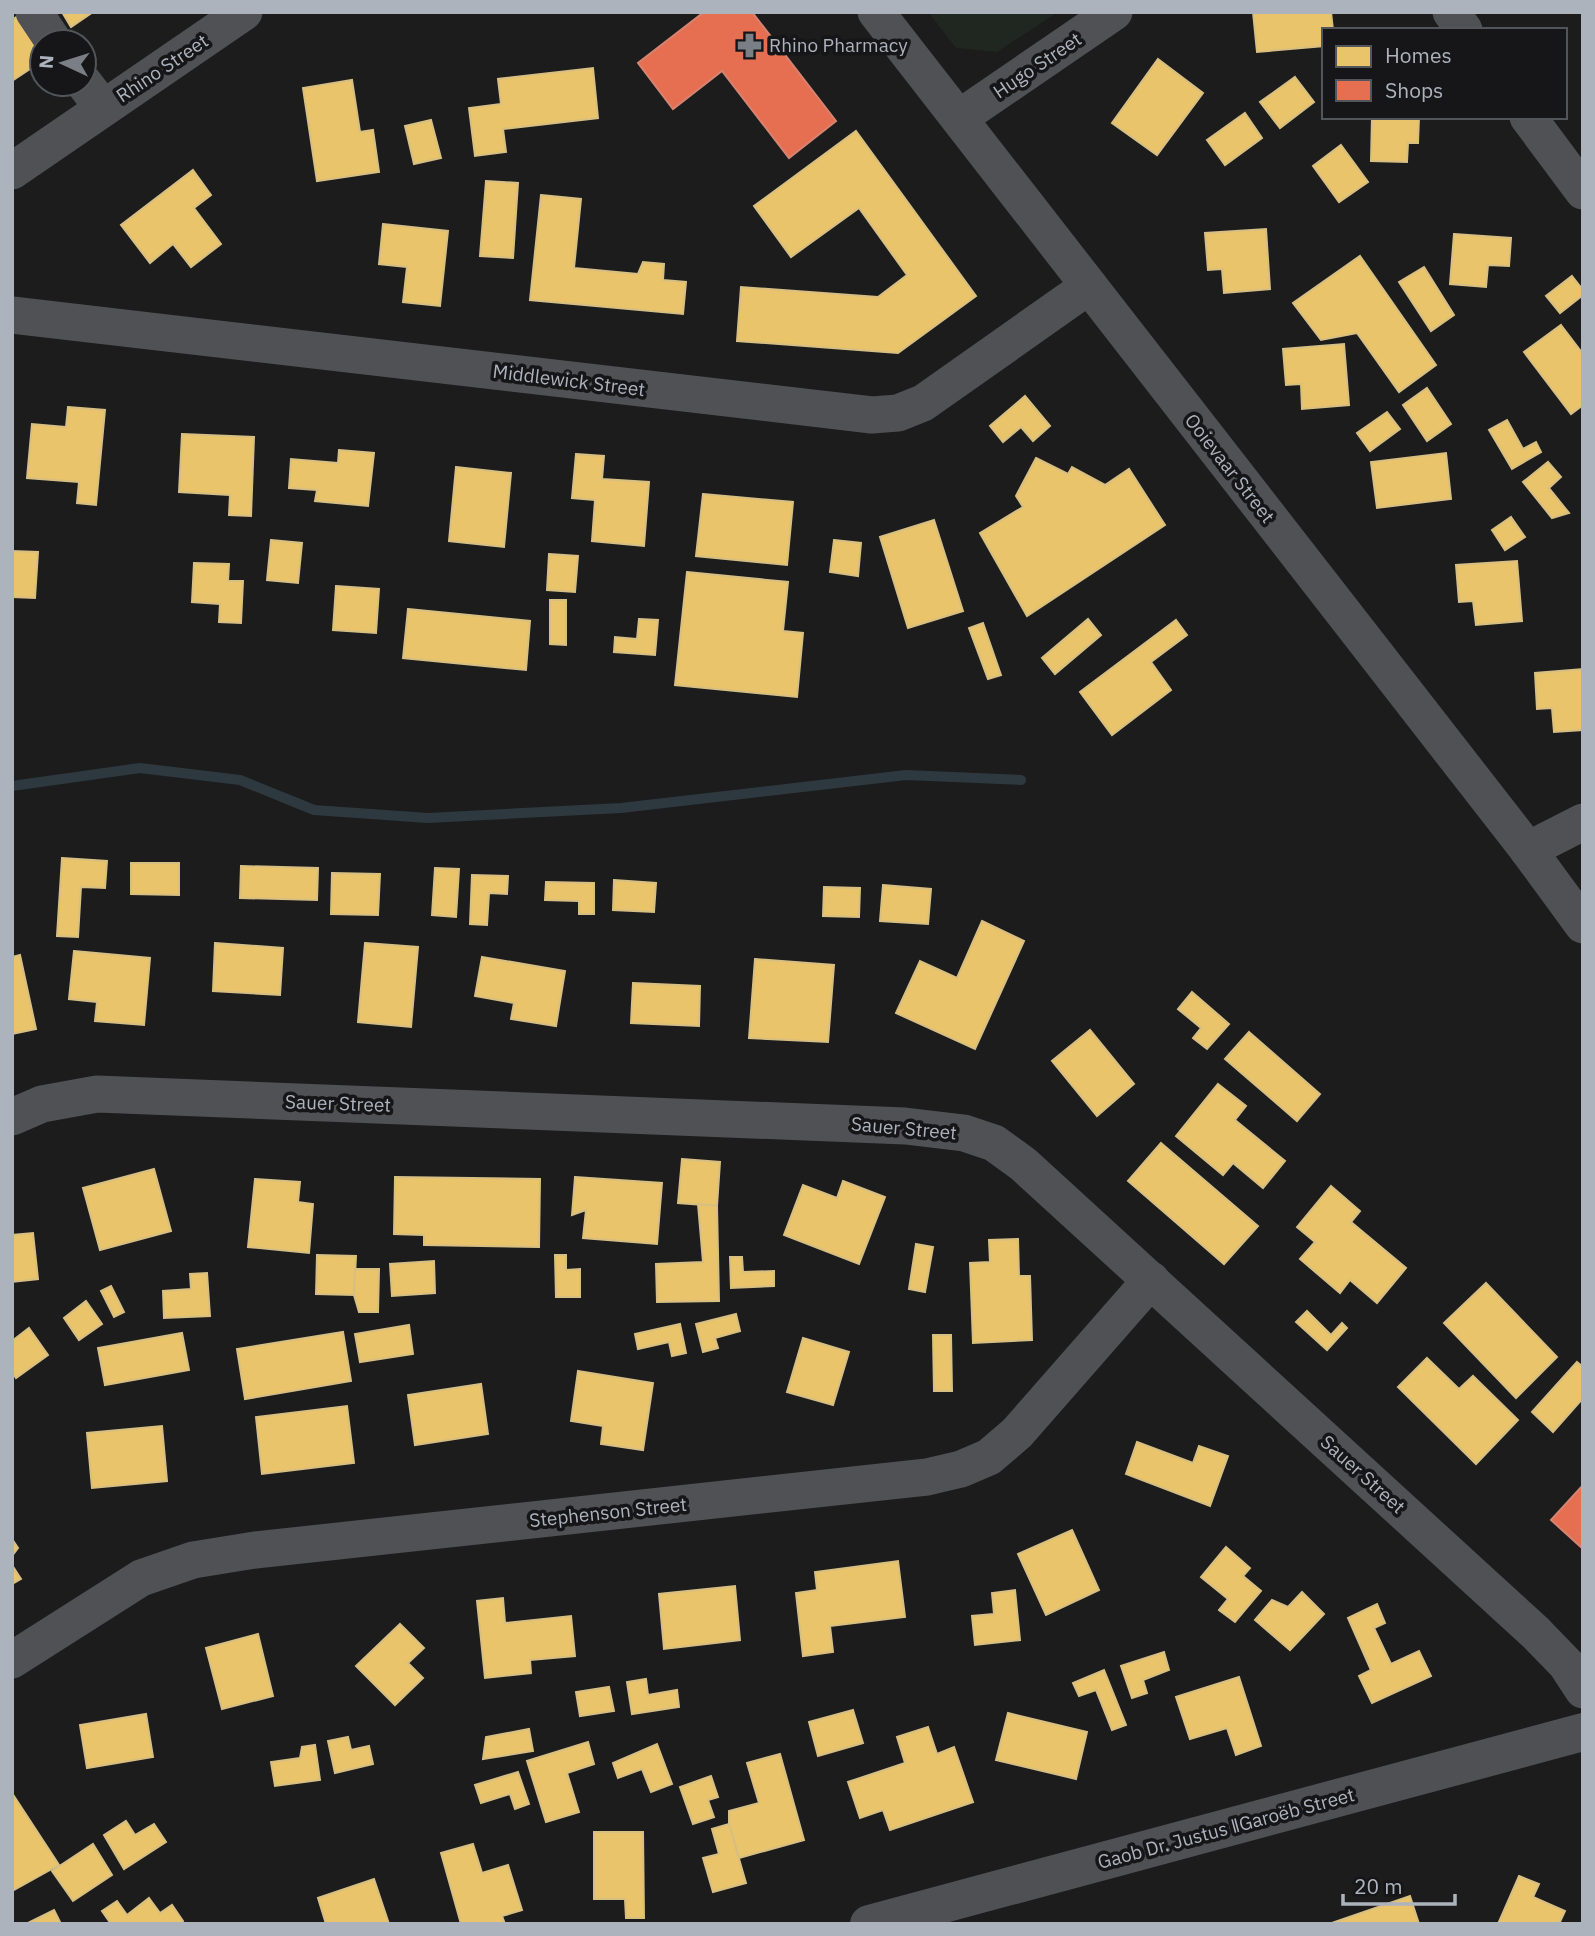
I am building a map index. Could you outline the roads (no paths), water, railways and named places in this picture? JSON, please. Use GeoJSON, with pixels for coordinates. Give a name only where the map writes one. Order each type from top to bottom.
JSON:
{"type":"FeatureCollection","features":[{"type":"Feature","properties":{"kind":"street"},"geometry":{"type":"LineString","coordinates":[[34,12],[45,28]]}},
{"type":"Feature","properties":{"kind":"street","name":"Rhino Street"},"geometry":{"type":"LineString","coordinates":[[98,93],[244,12]]}},
{"type":"Feature","properties":{"kind":"street","name":"Ooievaar Street"},"geometry":{"type":"LineString","coordinates":[[876,12],[1528,850],[1583,925]]}},
{"type":"Feature","properties":{"kind":"street","name":"Hugo Street"},"geometry":{"type":"LineString","coordinates":[[960,118],[1114,12]]}},
{"type":"Feature","properties":{"kind":"street"},"geometry":{"type":"LineString","coordinates":[[1451,12],[1463,28]]}},
{"type":"Feature","properties":{"kind":"street","name":"Rhino Street"},"geometry":{"type":"LineString","coordinates":[[12,171],[91,98]]}},
{"type":"Feature","properties":{"kind":"street"},"geometry":{"type":"LineString","coordinates":[[1529,119],[1583,191]]}},
{"type":"Feature","properties":{"kind":"street","name":"Middlewick Street"},"geometry":{"type":"LineString","coordinates":[[12,315],[872,415],[898,413],[923,403],[1089,286]]}},
{"type":"Feature","properties":{"kind":"street"},"geometry":{"type":"LineString","coordinates":[[1528,850],[1583,822]]}},
{"type":"Feature","properties":{"kind":"street","name":"Sauer Street"},"geometry":{"type":"LineString","coordinates":[[12,1117],[42,1104],[97,1094],[940,1129],[964,1133],[994,1143],[1023,1164],[1536,1633],[1566,1664],[1583,1690]]}},
{"type":"Feature","properties":{"kind":"street","name":"Stephenson Street"},"geometry":{"type":"LineString","coordinates":[[12,1660],[141,1578],[193,1560],[269,1549],[927,1477],[961,1469],[989,1457],[1017,1433],[1151,1280]]}},
{"type":"Feature","properties":{"kind":"street","name":"Gaob Dr. Justus ǁGaroëb Street"},"geometry":{"type":"LineString","coordinates":[[869,1924],[1583,1732]]}},
{"type":"Feature","properties":{"kind":"waterway"},"geometry":{"type":"LineString","coordinates":[[12,786],[140,768],[240,780],[314,810],[428,818],[621,808],[906,775],[1021,780]]}},
{"type":"Feature","properties":{"kind":"place","name":"Rhino Pharmacy"},"geometry":{"type":"Point","coordinates":[749,45]}}]}
